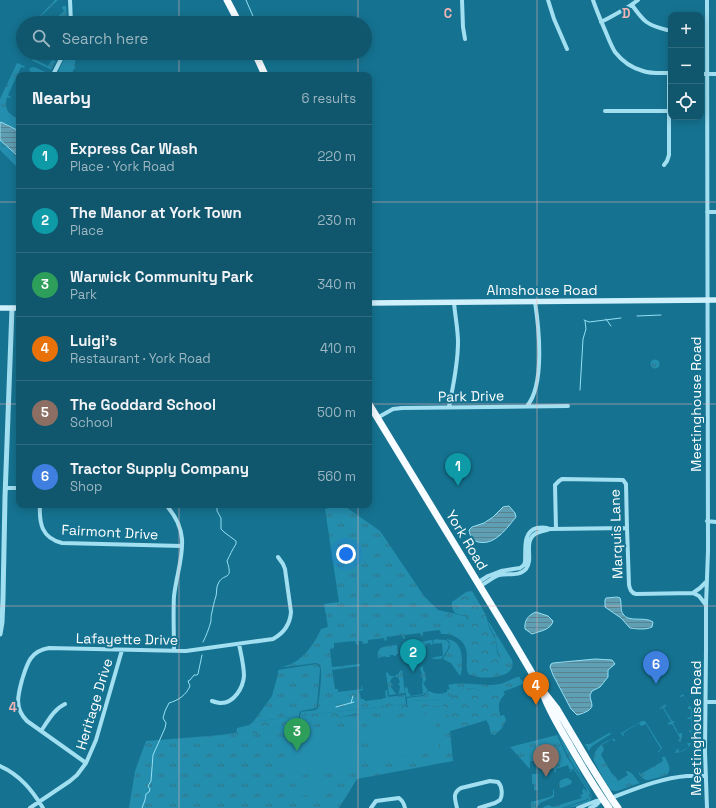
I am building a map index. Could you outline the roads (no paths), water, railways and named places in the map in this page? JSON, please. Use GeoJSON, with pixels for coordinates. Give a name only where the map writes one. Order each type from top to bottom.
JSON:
{"type":"FeatureCollection","features":[{"type":"Feature","properties":{"kind":"highway"},"geometry":{"type":"LineString","coordinates":[[227,0],[235,16]]}},
{"type":"Feature","properties":{"kind":"highway"},"geometry":{"type":"LineString","coordinates":[[258,60],[262,72]]}},
{"type":"Feature","properties":{"kind":"highway","name":"York Road"},"geometry":{"type":"LineString","coordinates":[[372,409],[542,690],[557,709],[609,808]]}},
{"type":"Feature","properties":{"kind":"highway","name":"York Road"},"geometry":{"type":"LineString","coordinates":[[605,800],[618,808]]}},
{"type":"Feature","properties":{"kind":"main road","name":"Almshouse Road"},"geometry":{"type":"LineString","coordinates":[[372,303],[716,300]]}},
{"type":"Feature","properties":{"kind":"main road"},"geometry":{"type":"LineString","coordinates":[[0,308],[16,308]]}},
{"type":"Feature","properties":{"kind":"street"},"geometry":{"type":"LineString","coordinates":[[70,0],[71,16]]}},
{"type":"Feature","properties":{"kind":"street"},"geometry":{"type":"LineString","coordinates":[[462,0],[465,39]]}},
{"type":"Feature","properties":{"kind":"street"},"geometry":{"type":"LineString","coordinates":[[548,0],[554,19],[567,49]]}},
{"type":"Feature","properties":{"kind":"street"},"geometry":{"type":"LineString","coordinates":[[593,0],[601,22],[615,52],[627,64],[643,71],[668,73]]}},
{"type":"Feature","properties":{"kind":"street"},"geometry":{"type":"LineString","coordinates":[[601,22],[632,5],[638,0]]}},
{"type":"Feature","properties":{"kind":"street","name":"Meetinghouse Road"},"geometry":{"type":"LineString","coordinates":[[707,0],[708,551],[706,582],[705,752],[707,808]]}},
{"type":"Feature","properties":{"kind":"street"},"geometry":{"type":"LineString","coordinates":[[632,5],[646,23],[666,30]]}},
{"type":"Feature","properties":{"kind":"street"},"geometry":{"type":"LineString","coordinates":[[55,72],[61,60]]}},
{"type":"Feature","properties":{"kind":"street"},"geometry":{"type":"LineString","coordinates":[[707,74],[716,74]]}},
{"type":"Feature","properties":{"kind":"street"},"geometry":{"type":"LineString","coordinates":[[605,111],[668,111]]}},
{"type":"Feature","properties":{"kind":"street"},"geometry":{"type":"LineString","coordinates":[[664,165],[670,155],[670,120]]}},
{"type":"Feature","properties":{"kind":"street"},"geometry":{"type":"LineString","coordinates":[[707,212],[716,212]]}},
{"type":"Feature","properties":{"kind":"street"},"geometry":{"type":"LineString","coordinates":[[449,407],[458,351],[454,302]]}},
{"type":"Feature","properties":{"kind":"street"},"geometry":{"type":"LineString","coordinates":[[527,406],[534,393],[539,357],[539,327],[535,302]]}},
{"type":"Feature","properties":{"kind":"street"},"geometry":{"type":"LineString","coordinates":[[0,634],[3,598],[12,308]]}},
{"type":"Feature","properties":{"kind":"street","name":"Park Drive"},"geometry":{"type":"LineString","coordinates":[[377,418],[396,408],[568,406]]}},
{"type":"Feature","properties":{"kind":"street","name":"Marquis Lane"},"geometry":{"type":"LineString","coordinates":[[556,529],[555,485],[558,481],[562,479],[620,479],[626,484],[630,590],[633,593],[693,593]]}},
{"type":"Feature","properties":{"kind":"street"},"geometry":{"type":"LineString","coordinates":[[6,488],[16,488]]}},
{"type":"Feature","properties":{"kind":"street","name":"Fairmont Drive"},"geometry":{"type":"LineString","coordinates":[[40,508],[42,528],[49,537],[58,542],[182,546]]}},
{"type":"Feature","properties":{"kind":"street"},"geometry":{"type":"LineString","coordinates":[[168,508],[176,521],[181,535],[182,546],[174,596],[174,651]]}},
{"type":"Feature","properties":{"kind":"street"},"geometry":{"type":"LineString","coordinates":[[708,521],[716,522]]}},
{"type":"Feature","properties":{"kind":"street"},"geometry":{"type":"LineString","coordinates":[[478,584],[496,572],[517,569],[524,565],[526,538],[530,532],[536,529],[627,528]]}},
{"type":"Feature","properties":{"kind":"street","name":"Lafayette Drive"},"geometry":{"type":"LineString","coordinates":[[86,763],[24,718],[20,710],[18,695],[30,658],[39,651],[48,648],[186,651],[273,639],[282,633],[288,626],[291,612],[285,569],[278,557]]}},
{"type":"Feature","properties":{"kind":"street"},"geometry":{"type":"LineString","coordinates":[[706,582],[693,593],[699,596],[706,605]]}},
{"type":"Feature","properties":{"kind":"street"},"geometry":{"type":"LineString","coordinates":[[212,701],[222,703],[229,701],[236,695],[241,687],[244,670],[240,644]]}},
{"type":"Feature","properties":{"kind":"street","name":"Heritage Drive"},"geometry":{"type":"LineString","coordinates":[[30,808],[73,778],[86,763],[96,740],[122,650]]}},
{"type":"Feature","properties":{"kind":"street"},"geometry":{"type":"LineString","coordinates":[[706,702],[716,702]]}},
{"type":"Feature","properties":{"kind":"street"},"geometry":{"type":"LineString","coordinates":[[41,731],[56,710],[66,704]]}},
{"type":"Feature","properties":{"kind":"street"},"geometry":{"type":"LineString","coordinates":[[0,766],[13,773],[21,780],[30,789],[44,808]]}},
{"type":"Feature","properties":{"kind":"street"},"geometry":{"type":"LineString","coordinates":[[590,808],[605,800],[672,778],[706,776]]}},
{"type":"Feature","properties":{"kind":"street"},"geometry":{"type":"LineString","coordinates":[[457,808],[455,795],[458,789],[490,781],[498,782],[501,786],[502,796],[500,800],[479,808]]}},
{"type":"Feature","properties":{"kind":"street"},"geometry":{"type":"LineString","coordinates":[[371,808],[376,801],[399,798],[404,803],[405,808]]}},
{"type":"Feature","properties":{"kind":"street"},"geometry":{"type":"LineString","coordinates":[[578,808],[596,801],[605,800]]}},
{"type":"Feature","properties":{"kind":"waterway"},"geometry":{"type":"LineString","coordinates":[[246,0],[253,16]]}},
{"type":"Feature","properties":{"kind":"waterway"},"geometry":{"type":"LineString","coordinates":[[637,316],[661,315]]}},
{"type":"Feature","properties":{"kind":"waterway"},"geometry":{"type":"LineString","coordinates":[[584,320],[589,322],[621,318]]}},
{"type":"Feature","properties":{"kind":"waterway"},"geometry":{"type":"LineString","coordinates":[[606,319],[611,326]]}},
{"type":"Feature","properties":{"kind":"waterway"},"geometry":{"type":"LineString","coordinates":[[580,390],[583,339],[586,329],[585,321]]}},
{"type":"Feature","properties":{"kind":"waterway"},"geometry":{"type":"LineString","coordinates":[[203,642],[211,621],[217,586],[220,580],[229,574],[227,561],[236,544],[236,541],[221,529],[221,518],[217,508]]}},
{"type":"Feature","properties":{"kind":"waterway"},"geometry":{"type":"LineString","coordinates":[[142,808],[146,794],[150,789],[148,786],[151,781],[153,755],[165,728],[166,723],[163,718],[165,711],[169,703],[182,697],[190,686],[188,681],[194,675],[198,674],[202,655]]}},
{"type":"Feature","properties":{"kind":"waterway"},"geometry":{"type":"LineString","coordinates":[[351,703],[353,696]]}},
{"type":"Feature","properties":{"kind":"waterway"},"geometry":{"type":"LineString","coordinates":[[336,707],[354,702]]}},
{"type":"Feature","properties":{"kind":"place","name":"Express Car Wash"},"geometry":{"type":"Point","coordinates":[458,486]}},
{"type":"Feature","properties":{"kind":"place","name":"The Manor at York Town"},"geometry":{"type":"Point","coordinates":[413,672]}},
{"type":"Feature","properties":{"kind":"place","name":"Tractor Supply Company"},"geometry":{"type":"Point","coordinates":[656,684]}},
{"type":"Feature","properties":{"kind":"place","name":"Luigi's"},"geometry":{"type":"Point","coordinates":[536,705]}},
{"type":"Feature","properties":{"kind":"place","name":"Warwick Community Park"},"geometry":{"type":"Point","coordinates":[297,751]}},
{"type":"Feature","properties":{"kind":"place","name":"The Goddard School"},"geometry":{"type":"Point","coordinates":[546,777]}}]}
